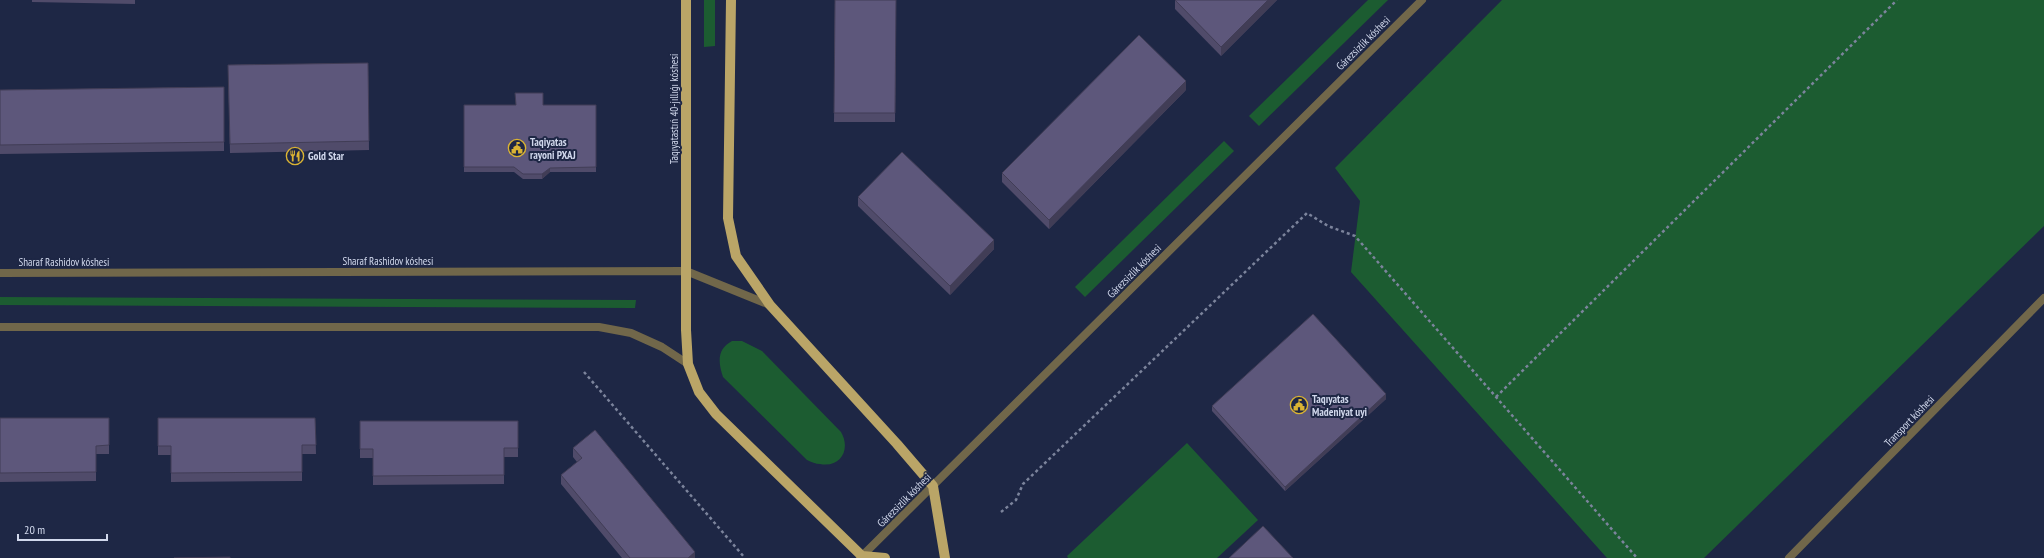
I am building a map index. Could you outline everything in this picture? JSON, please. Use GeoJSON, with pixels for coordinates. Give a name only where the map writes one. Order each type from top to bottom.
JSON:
{"type":"FeatureCollection","features":[{"type":"Feature","properties":{"kind":"main road","name":"Taqıyatastıń 40-jıllıǵı kóshesi"},"geometry":{"type":"LineString","coordinates":[[686,0],[686,271],[688,364],[698,392],[716,414],[861,557]]}},
{"type":"Feature","properties":{"kind":"main road"},"geometry":{"type":"LineString","coordinates":[[731,0],[728,218],[736,256],[770,305],[897,444],[933,486],[945,558]]}},
{"type":"Feature","properties":{"kind":"main road"},"geometry":{"type":"LineString","coordinates":[[861,557],[885,558]]}},
{"type":"Feature","properties":{"kind":"street","name":"Gárezsizlik kóshesi"},"geometry":{"type":"LineString","coordinates":[[861,557],[1422,0]]}},
{"type":"Feature","properties":{"kind":"street","name":"Sharaf Rashidov kóshesi"},"geometry":{"type":"LineString","coordinates":[[0,274],[686,271],[770,305]]}},
{"type":"Feature","properties":{"kind":"street","name":"Transport kóshesi"},"geometry":{"type":"LineString","coordinates":[[1790,558],[2044,298]]}},
{"type":"Feature","properties":{"kind":"street"},"geometry":{"type":"LineString","coordinates":[[0,327],[599,327],[631,333],[662,347],[688,364]]}},
{"type":"Feature","properties":{"kind":"path"},"geometry":{"type":"LineString","coordinates":[[1496,397],[1896,0]]}},
{"type":"Feature","properties":{"kind":"path"},"geometry":{"type":"LineString","coordinates":[[1002,512],[1016,500],[1022,484],[1307,213],[1328,226],[1355,236],[1637,558]]}},
{"type":"Feature","properties":{"kind":"path"},"geometry":{"type":"LineString","coordinates":[[584,372],[745,558]]}},
{"type":"Feature","properties":{"kind":"green space"},"geometry":{"type":"Polygon","coordinates":[[[704,0],[715,0],[715,46],[704,47],[704,0]]]}},
{"type":"Feature","properties":{"kind":"green space"},"geometry":{"type":"Polygon","coordinates":[[[1368,0],[1388,0],[1259,126],[1249,116],[1368,0]]]}},
{"type":"Feature","properties":{"kind":"green space"},"geometry":{"type":"Polygon","coordinates":[[[1502,0],[2044,0],[2044,226],[1704,558],[1607,558],[1351,272],[1360,201],[1335,168],[1502,0]]]}},
{"type":"Feature","properties":{"kind":"green space"},"geometry":{"type":"Polygon","coordinates":[[[1224,141],[1234,151],[1085,297],[1075,287],[1224,141]]]}},
{"type":"Feature","properties":{"kind":"green space"},"geometry":{"type":"Polygon","coordinates":[[[0,297],[636,300],[635,308],[0,305],[0,297]]]}},
{"type":"Feature","properties":{"kind":"green space"},"geometry":{"type":"Polygon","coordinates":[[[732,341],[742,341],[762,351],[841,432],[845,445],[842,456],[839,460],[834,463],[817,464],[807,460],[723,377],[720,366],[721,352],[727,344],[732,341]]]}},
{"type":"Feature","properties":{"kind":"green space"},"geometry":{"type":"Polygon","coordinates":[[[1187,443],[1258,520],[1217,558],[1068,558],[1067,556],[1187,443]]]}},
{"type":"Feature","properties":{"kind":"building"},"geometry":{"type":"Polygon","coordinates":[[[835,0],[896,0],[895,113],[834,113],[835,0]]]}},
{"type":"Feature","properties":{"kind":"building"},"geometry":{"type":"Polygon","coordinates":[[[1175,0],[1268,0],[1221,47],[1175,0]]]}},
{"type":"Feature","properties":{"kind":"building"},"geometry":{"type":"Polygon","coordinates":[[[1139,35],[1186,81],[1049,220],[1002,173],[1139,35]]]}},
{"type":"Feature","properties":{"kind":"building"},"geometry":{"type":"Polygon","coordinates":[[[368,63],[369,141],[230,144],[228,65],[368,63]]]}},
{"type":"Feature","properties":{"kind":"building"},"geometry":{"type":"Polygon","coordinates":[[[224,87],[224,142],[0,145],[0,90],[224,87]]]}},
{"type":"Feature","properties":{"kind":"building"},"geometry":{"type":"Polygon","coordinates":[[[515,93],[543,93],[543,105],[596,105],[596,167],[550,168],[542,174],[523,174],[514,167],[464,167],[464,105],[516,105],[515,93]]]}},
{"type":"Feature","properties":{"kind":"building"},"geometry":{"type":"Polygon","coordinates":[[[902,152],[994,240],[950,286],[858,197],[902,152]]]}},
{"type":"Feature","properties":{"kind":"building","name":"Taqıyatas Madeniyat uyi"},"geometry":{"type":"Polygon","coordinates":[[[1313,314],[1386,394],[1285,487],[1212,406],[1313,314]]]}},
{"type":"Feature","properties":{"kind":"building"},"geometry":{"type":"Polygon","coordinates":[[[0,418],[109,418],[109,445],[96,446],[96,472],[0,473],[0,418]]]}},
{"type":"Feature","properties":{"kind":"building"},"geometry":{"type":"Polygon","coordinates":[[[158,418],[315,418],[316,445],[302,445],[302,472],[171,473],[171,446],[158,446],[158,418]]]}},
{"type":"Feature","properties":{"kind":"building"},"geometry":{"type":"Polygon","coordinates":[[[360,421],[518,421],[518,448],[504,448],[504,475],[373,476],[373,449],[360,449],[360,421]]]}},
{"type":"Feature","properties":{"kind":"building"},"geometry":{"type":"Polygon","coordinates":[[[595,430],[695,552],[688,558],[630,558],[561,475],[582,458],[573,448],[595,430]]]}},
{"type":"Feature","properties":{"kind":"building"},"geometry":{"type":"Polygon","coordinates":[[[1263,526],[1293,558],[1229,558],[1263,526]]]}},
{"type":"Feature","properties":{"kind":"building"},"geometry":{"type":"Polygon","coordinates":[[[230,557],[230,558],[174,558],[230,557]]]}},
{"type":"Feature","properties":{"kind":"place","name":"Taqiyatas rayoni PXAJ"},"geometry":{"type":"Point","coordinates":[517,148]}},
{"type":"Feature","properties":{"kind":"place","name":"Gold Star"},"geometry":{"type":"Point","coordinates":[295,156]}},
{"type":"Feature","properties":{"kind":"place","name":"Taqıyatas Madeniyat uyi"},"geometry":{"type":"Point","coordinates":[1299,405]}}]}
